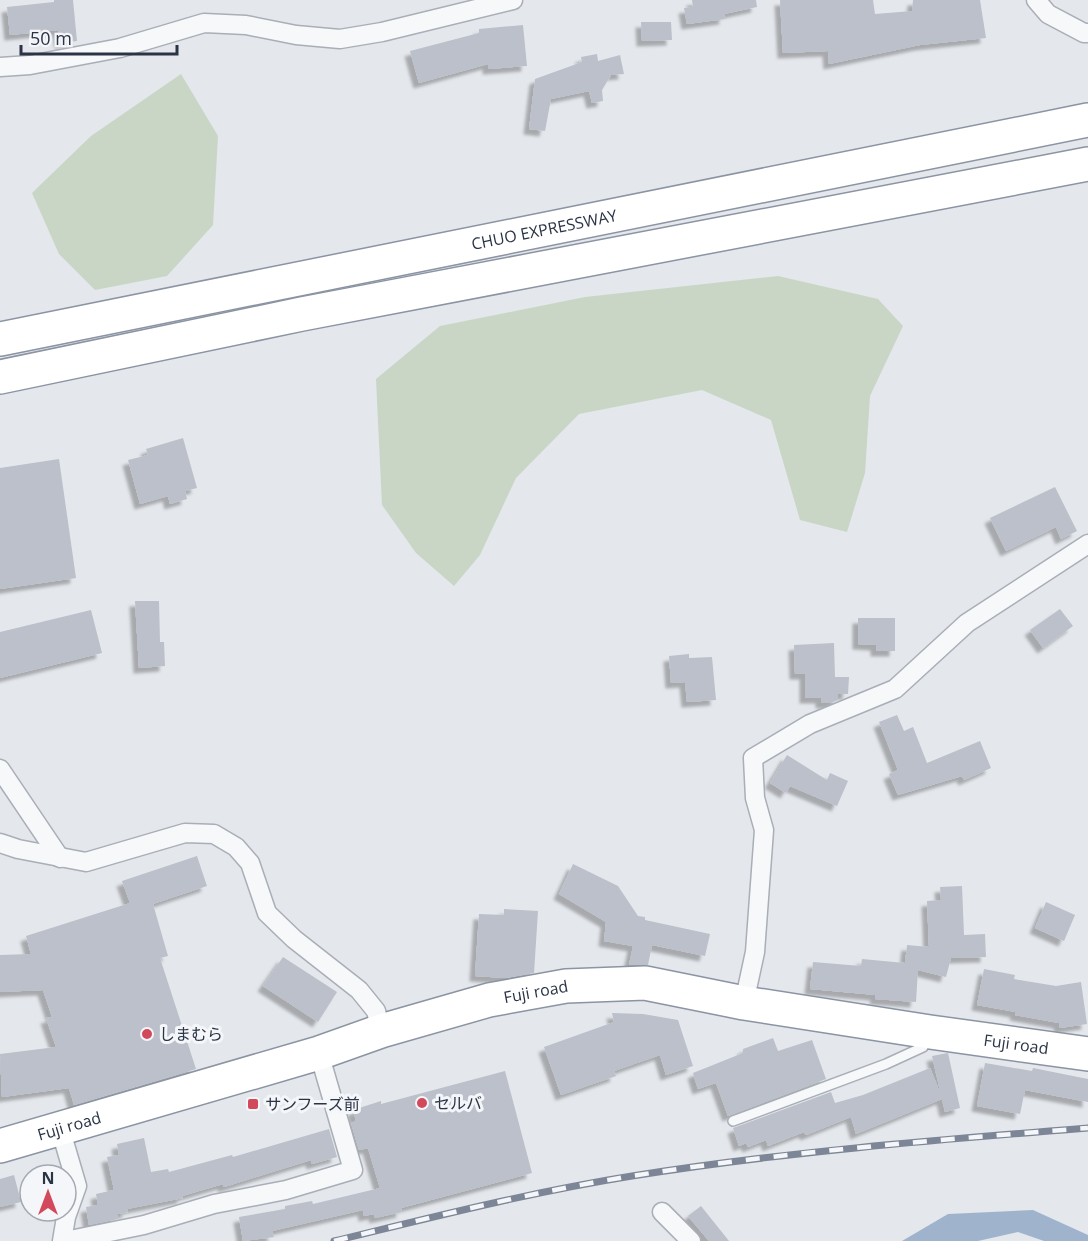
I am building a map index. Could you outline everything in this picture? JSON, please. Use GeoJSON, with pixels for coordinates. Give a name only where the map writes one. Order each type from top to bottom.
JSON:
{"type":"FeatureCollection","features":[{"type":"Feature","properties":{"kind":"highway","name":"CHUO EXPRESSWAY"},"geometry":{"type":"LineString","coordinates":[[0,339],[1088,120]]}},
{"type":"Feature","properties":{"kind":"highway"},"geometry":{"type":"LineString","coordinates":[[0,377],[302,314],[1088,164]]}},
{"type":"Feature","properties":{"kind":"highway","name":"Fuji road"},"geometry":{"type":"LineString","coordinates":[[0,1146],[319,1053],[381,1031],[489,1000],[566,986],[645,983],[744,1003],[1088,1054]]}},
{"type":"Feature","properties":{"kind":"street"},"geometry":{"type":"LineString","coordinates":[[0,67],[30,65],[120,48],[204,23],[246,25],[296,36],[340,39],[382,32],[513,0]]}},
{"type":"Feature","properties":{"kind":"street"},"geometry":{"type":"LineString","coordinates":[[1036,0],[1048,14],[1088,33]]}},
{"type":"Feature","properties":{"kind":"street"},"geometry":{"type":"LineString","coordinates":[[744,1003],[754,952],[764,830],[754,798],[753,758],[810,724],[895,689],[967,623],[1088,544]]}},
{"type":"Feature","properties":{"kind":"street"},"geometry":{"type":"LineString","coordinates":[[0,769],[60,858]]}},
{"type":"Feature","properties":{"kind":"street"},"geometry":{"type":"LineString","coordinates":[[0,843],[18,849],[86,862],[185,833],[214,834],[236,847],[250,863],[267,914],[294,939],[359,990],[376,1011],[381,1031]]}},
{"type":"Feature","properties":{"kind":"street"},"geometry":{"type":"LineString","coordinates":[[60,1128],[77,1186],[66,1217],[63,1241],[144,1225],[214,1204],[286,1191],[353,1170],[319,1053]]}},
{"type":"Feature","properties":{"kind":"street"},"geometry":{"type":"LineString","coordinates":[[662,1212],[690,1241]]}},
{"type":"Feature","properties":{"kind":"lane"},"geometry":{"type":"LineString","coordinates":[[733,1121],[905,1056],[923,1047],[930,1032]]}},
{"type":"Feature","properties":{"kind":"green space"},"geometry":{"type":"Polygon","coordinates":[[[181,74],[218,136],[213,225],[167,276],[95,290],[59,254],[32,193],[91,136],[181,74]]]}},
{"type":"Feature","properties":{"kind":"green space"},"geometry":{"type":"Polygon","coordinates":[[[778,276],[878,299],[903,326],[870,396],[865,473],[847,532],[800,520],[771,420],[702,390],[579,414],[516,478],[480,555],[454,586],[416,553],[382,505],[376,379],[440,326],[585,297],[778,276]]]}},
{"type":"Feature","properties":{"kind":"water"},"geometry":{"type":"Polygon","coordinates":[[[1033,1210],[1088,1235],[1088,1241],[1044,1241],[1018,1232],[978,1241],[902,1241],[948,1214],[1033,1210]]]}},
{"type":"Feature","properties":{"kind":"building"},"geometry":{"type":"Polygon","coordinates":[[[54,0],[73,0],[77,41],[60,43],[58,30],[10,35],[7,7],[54,2],[54,0]]]}},
{"type":"Feature","properties":{"kind":"building"},"geometry":{"type":"Polygon","coordinates":[[[692,0],[756,0],[757,7],[724,14],[725,19],[687,24],[684,8],[693,7],[692,0]]]}},
{"type":"Feature","properties":{"kind":"building"},"geometry":{"type":"Polygon","coordinates":[[[780,0],[873,0],[875,14],[912,11],[913,0],[980,0],[986,38],[920,45],[829,64],[828,51],[783,53],[780,0]]]}},
{"type":"Feature","properties":{"kind":"building"},"geometry":{"type":"Polygon","coordinates":[[[641,22],[671,22],[672,40],[642,41],[641,22]]]}},
{"type":"Feature","properties":{"kind":"building"},"geometry":{"type":"Polygon","coordinates":[[[523,25],[527,66],[488,69],[488,64],[419,83],[410,51],[479,33],[479,29],[523,25]]]}},
{"type":"Feature","properties":{"kind":"building"},"geometry":{"type":"Polygon","coordinates":[[[597,54],[598,61],[620,55],[624,74],[611,75],[602,90],[603,101],[592,103],[589,91],[551,99],[545,131],[529,129],[535,79],[582,62],[581,57],[597,54]]]}},
{"type":"Feature","properties":{"kind":"building"},"geometry":{"type":"Polygon","coordinates":[[[183,438],[197,488],[185,491],[187,499],[170,504],[168,496],[140,504],[128,460],[148,455],[146,449],[183,438]]]}},
{"type":"Feature","properties":{"kind":"building"},"geometry":{"type":"Polygon","coordinates":[[[59,459],[76,578],[0,589],[0,468],[59,459]]]}},
{"type":"Feature","properties":{"kind":"building"},"geometry":{"type":"Polygon","coordinates":[[[1055,487],[1077,531],[1061,539],[1056,527],[1006,551],[990,518],[1055,487]]]}},
{"type":"Feature","properties":{"kind":"building"},"geometry":{"type":"Polygon","coordinates":[[[135,601],[159,601],[160,642],[164,642],[165,666],[139,668],[135,601]]]}},
{"type":"Feature","properties":{"kind":"building"},"geometry":{"type":"Polygon","coordinates":[[[1060,609],[1073,626],[1043,648],[1030,630],[1060,609]]]}},
{"type":"Feature","properties":{"kind":"building"},"geometry":{"type":"Polygon","coordinates":[[[91,610],[102,653],[0,678],[0,632],[91,610]]]}},
{"type":"Feature","properties":{"kind":"building"},"geometry":{"type":"Polygon","coordinates":[[[858,618],[895,618],[895,651],[876,651],[876,645],[858,644],[858,618]]]}},
{"type":"Feature","properties":{"kind":"building"},"geometry":{"type":"Polygon","coordinates":[[[834,643],[835,677],[849,677],[848,694],[838,694],[838,700],[831,703],[821,703],[821,698],[805,698],[805,674],[795,674],[794,645],[834,643]]]}},
{"type":"Feature","properties":{"kind":"building"},"geometry":{"type":"Polygon","coordinates":[[[689,654],[689,658],[712,657],[716,700],[687,702],[685,682],[671,683],[669,656],[689,654]]]}},
{"type":"Feature","properties":{"kind":"building"},"geometry":{"type":"Polygon","coordinates":[[[897,715],[904,731],[913,727],[927,763],[980,741],[991,768],[964,780],[962,776],[898,795],[889,774],[898,770],[879,722],[897,715]]]}},
{"type":"Feature","properties":{"kind":"building"},"geometry":{"type":"Polygon","coordinates":[[[787,755],[827,780],[830,773],[848,781],[837,806],[790,786],[786,793],[770,783],[787,755]]]}},
{"type":"Feature","properties":{"kind":"building"},"geometry":{"type":"Polygon","coordinates":[[[197,856],[207,886],[153,904],[168,956],[160,958],[196,1069],[74,1105],[69,1088],[2,1097],[0,1054],[56,1047],[46,1018],[52,1017],[43,990],[0,992],[0,955],[31,954],[26,936],[130,903],[122,881],[197,856]]]}},
{"type":"Feature","properties":{"kind":"building"},"geometry":{"type":"Polygon","coordinates":[[[573,864],[618,886],[638,916],[645,917],[645,920],[710,934],[705,956],[652,945],[648,965],[629,965],[633,946],[604,941],[606,922],[559,894],[573,864]]]}},
{"type":"Feature","properties":{"kind":"building"},"geometry":{"type":"Polygon","coordinates":[[[962,886],[964,935],[985,934],[986,957],[951,958],[946,977],[918,970],[916,1002],[875,999],[876,995],[810,989],[813,962],[861,966],[862,959],[905,963],[907,945],[929,947],[927,901],[941,900],[940,887],[962,886]]]}},
{"type":"Feature","properties":{"kind":"building"},"geometry":{"type":"Polygon","coordinates":[[[1046,902],[1075,915],[1064,941],[1035,928],[1046,902]]]}},
{"type":"Feature","properties":{"kind":"building"},"geometry":{"type":"Polygon","coordinates":[[[504,909],[538,911],[534,973],[505,978],[475,976],[479,914],[504,915],[504,909]]]}},
{"type":"Feature","properties":{"kind":"building"},"geometry":{"type":"Polygon","coordinates":[[[283,957],[337,992],[318,1022],[263,986],[283,957]]]}},
{"type":"Feature","properties":{"kind":"building"},"geometry":{"type":"Polygon","coordinates":[[[984,969],[1015,975],[1014,979],[1056,986],[1081,982],[1087,1024],[1060,1028],[1059,1023],[977,1005],[984,969]]]}},
{"type":"Feature","properties":{"kind":"building"},"geometry":{"type":"Polygon","coordinates":[[[612,1013],[643,1014],[678,1020],[693,1066],[666,1075],[660,1055],[614,1071],[616,1076],[561,1095],[544,1047],[614,1022],[612,1013]]]}},
{"type":"Feature","properties":{"kind":"building"},"geometry":{"type":"Polygon","coordinates":[[[773,1038],[778,1051],[812,1040],[826,1079],[728,1116],[716,1083],[698,1089],[693,1073],[743,1053],[743,1049],[773,1038]]]}},
{"type":"Feature","properties":{"kind":"building"},"geometry":{"type":"Polygon","coordinates":[[[948,1053],[960,1108],[945,1112],[942,1099],[856,1134],[851,1117],[806,1135],[804,1132],[768,1146],[766,1140],[748,1147],[746,1143],[739,1146],[733,1128],[831,1092],[835,1103],[863,1095],[930,1068],[941,1095],[932,1056],[948,1053]]]}},
{"type":"Feature","properties":{"kind":"building"},"geometry":{"type":"Polygon","coordinates":[[[985,1063],[1032,1071],[1033,1068],[1088,1079],[1088,1102],[1025,1090],[1020,1114],[977,1106],[985,1063]]]}},
{"type":"Feature","properties":{"kind":"building"},"geometry":{"type":"Polygon","coordinates":[[[505,1071],[532,1173],[401,1208],[402,1212],[375,1218],[374,1214],[364,1216],[363,1210],[272,1231],[274,1237],[243,1241],[239,1217],[285,1209],[285,1206],[312,1201],[313,1204],[380,1188],[368,1148],[359,1150],[351,1123],[356,1121],[353,1110],[505,1071]]]}},
{"type":"Feature","properties":{"kind":"building"},"geometry":{"type":"Polygon","coordinates":[[[329,1129],[337,1157],[312,1164],[311,1160],[224,1187],[223,1184],[182,1196],[183,1198],[127,1209],[128,1212],[117,1214],[118,1219],[89,1225],[86,1207],[98,1205],[96,1194],[114,1190],[107,1157],[119,1155],[117,1144],[144,1138],[151,1172],[168,1169],[169,1172],[232,1155],[233,1157],[329,1129]]]}},
{"type":"Feature","properties":{"kind":"building"},"geometry":{"type":"Polygon","coordinates":[[[14,1175],[18,1203],[0,1207],[0,1179],[14,1175]]]}},
{"type":"Feature","properties":{"kind":"building"},"geometry":{"type":"Polygon","coordinates":[[[701,1206],[729,1241],[709,1241],[688,1216],[701,1206]]]}},
{"type":"Feature","properties":{"kind":"railway"},"geometry":{"type":"LineString","coordinates":[[334,1241],[519,1197],[632,1176],[803,1153],[1088,1128]]}},
{"type":"Feature","properties":{"kind":"place","name":"しまむら"},"geometry":{"type":"Point","coordinates":[147,1034]}},
{"type":"Feature","properties":{"kind":"place","name":"セルバ"},"geometry":{"type":"Point","coordinates":[422,1103]}},
{"type":"Feature","properties":{"kind":"place","name":"サンフーズ前"},"geometry":{"type":"Point","coordinates":[253,1104]}}]}
